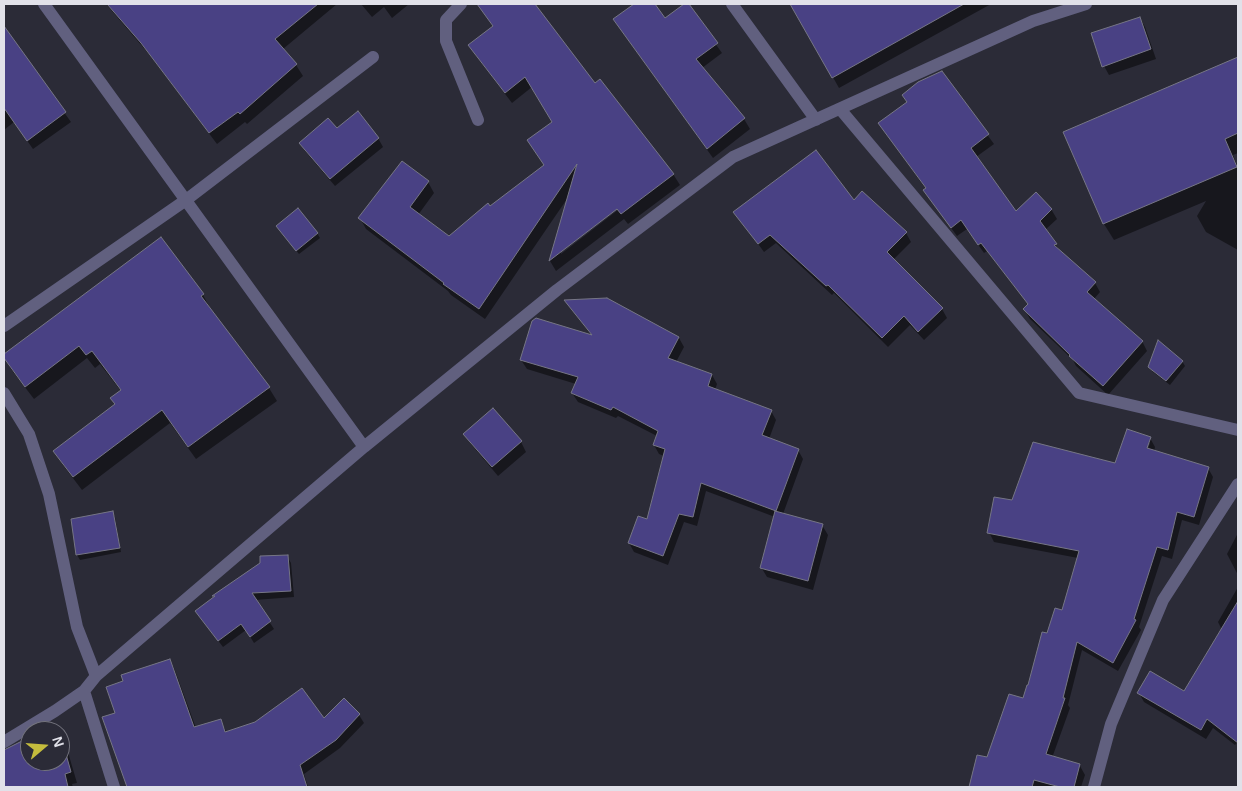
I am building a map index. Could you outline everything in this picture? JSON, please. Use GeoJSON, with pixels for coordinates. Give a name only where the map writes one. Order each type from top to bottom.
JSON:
{"type":"FeatureCollection","features":[{"type":"Feature","properties":{"kind":"street"},"geometry":{"type":"LineString","coordinates":[[44,4],[364,447]]}},
{"type":"Feature","properties":{"kind":"street"},"geometry":{"type":"LineString","coordinates":[[461,4],[446,20],[446,41],[478,120]]}},
{"type":"Feature","properties":{"kind":"street"},"geometry":{"type":"LineString","coordinates":[[732,4],[816,120]]}},
{"type":"Feature","properties":{"kind":"street"},"geometry":{"type":"LineString","coordinates":[[4,742],[84,690],[96,676],[364,447],[557,290],[733,157],[1033,21],[1086,4]]}},
{"type":"Feature","properties":{"kind":"street"},"geometry":{"type":"LineString","coordinates":[[4,326],[186,200],[373,57]]}},
{"type":"Feature","properties":{"kind":"street"},"geometry":{"type":"LineString","coordinates":[[840,109],[1080,393],[1238,430]]}},
{"type":"Feature","properties":{"kind":"street"},"geometry":{"type":"LineString","coordinates":[[4,393],[29,434],[32,443],[48,494],[77,627],[96,676]]}},
{"type":"Feature","properties":{"kind":"street"},"geometry":{"type":"LineString","coordinates":[[1094,787],[1111,724],[1163,600],[1238,484]]}},
{"type":"Feature","properties":{"kind":"street"},"geometry":{"type":"LineString","coordinates":[[84,690],[114,787]]}},
{"type":"Feature","properties":{"kind":"building"},"geometry":{"type":"Polygon","coordinates":[[[107,4],[318,4],[275,39],[297,64],[240,114],[238,112],[209,133],[141,43],[107,4]]]}},
{"type":"Feature","properties":{"kind":"building"},"geometry":{"type":"Polygon","coordinates":[[[477,4],[535,4],[595,83],[600,79],[674,174],[621,214],[617,209],[549,261],[577,164],[479,309],[443,284],[358,218],[402,161],[429,181],[410,207],[449,236],[488,203],[490,206],[544,165],[527,140],[552,122],[525,77],[505,93],[468,45],[493,26],[477,4]]]}},
{"type":"Feature","properties":{"kind":"building"},"geometry":{"type":"Polygon","coordinates":[[[634,4],[655,4],[665,18],[684,4],[689,4],[718,43],[696,59],[745,118],[707,149],[613,19],[634,4]]]}},
{"type":"Feature","properties":{"kind":"building"},"geometry":{"type":"Polygon","coordinates":[[[790,4],[964,4],[832,78],[790,4]]]}},
{"type":"Feature","properties":{"kind":"building"},"geometry":{"type":"Polygon","coordinates":[[[1140,17],[1151,49],[1102,67],[1091,33],[1140,17]]]}},
{"type":"Feature","properties":{"kind":"building"},"geometry":{"type":"Polygon","coordinates":[[[4,26],[66,112],[27,141],[4,108],[4,26]]]}},
{"type":"Feature","properties":{"kind":"building"},"geometry":{"type":"Polygon","coordinates":[[[1238,57],[1238,133],[1225,139],[1237,167],[1103,224],[1063,132],[1238,57]]]}},
{"type":"Feature","properties":{"kind":"building"},"geometry":{"type":"Polygon","coordinates":[[[942,71],[989,134],[971,148],[1016,211],[1036,192],[1052,209],[1040,221],[1057,244],[1054,245],[1096,282],[1087,292],[1143,341],[1103,386],[1069,356],[1023,309],[1028,304],[981,243],[978,245],[961,220],[951,228],[923,190],[926,188],[878,123],[907,102],[902,95],[918,82],[942,71]]]}},
{"type":"Feature","properties":{"kind":"building"},"geometry":{"type":"Polygon","coordinates":[[[358,111],[379,138],[330,179],[299,143],[328,118],[337,128],[358,111]]]}},
{"type":"Feature","properties":{"kind":"building"},"geometry":{"type":"Polygon","coordinates":[[[816,150],[854,200],[862,191],[907,232],[887,252],[943,308],[918,332],[904,316],[882,338],[828,285],[826,286],[770,235],[758,244],[733,212],[816,150]]]}},
{"type":"Feature","properties":{"kind":"building"},"geometry":{"type":"Polygon","coordinates":[[[298,208],[318,233],[296,251],[276,226],[298,208]]]}},
{"type":"Feature","properties":{"kind":"building"},"geometry":{"type":"Polygon","coordinates":[[[161,237],[204,294],[201,296],[270,387],[188,447],[162,410],[73,477],[53,451],[115,404],[110,398],[121,390],[92,351],[86,355],[79,346],[25,387],[4,358],[4,354],[161,237]]]}},
{"type":"Feature","properties":{"kind":"building"},"geometry":{"type":"Polygon","coordinates":[[[607,298],[679,337],[668,358],[712,374],[708,386],[772,410],[762,435],[799,449],[776,511],[701,483],[693,517],[679,514],[663,556],[628,543],[638,516],[647,519],[665,449],[653,445],[658,431],[613,407],[611,410],[571,393],[578,377],[520,360],[532,321],[536,318],[592,335],[564,300],[607,298]]]}},
{"type":"Feature","properties":{"kind":"building"},"geometry":{"type":"Polygon","coordinates":[[[1158,340],[1183,361],[1166,381],[1148,367],[1158,340]]]}},
{"type":"Feature","properties":{"kind":"building"},"geometry":{"type":"Polygon","coordinates":[[[493,408],[522,441],[492,467],[463,434],[493,408]]]}},
{"type":"Feature","properties":{"kind":"building"},"geometry":{"type":"Polygon","coordinates":[[[1127,429],[1151,437],[1147,448],[1209,467],[1194,517],[1177,512],[1168,550],[1157,547],[1134,619],[1136,620],[1113,663],[1077,642],[1063,698],[1065,698],[1046,754],[1080,764],[1074,787],[1060,787],[1034,780],[1032,787],[969,787],[977,755],[987,757],[1009,694],[1023,698],[1042,632],[1047,633],[1055,608],[1062,610],[1079,551],[987,533],[994,497],[1012,500],[1033,442],[1115,463],[1127,429]]]}},
{"type":"Feature","properties":{"kind":"building"},"geometry":{"type":"Polygon","coordinates":[[[113,511],[120,548],[76,555],[71,519],[113,511]]]}},
{"type":"Feature","properties":{"kind":"building"},"geometry":{"type":"Polygon","coordinates":[[[775,511],[823,524],[808,581],[760,568],[775,511]]]}},
{"type":"Feature","properties":{"kind":"building"},"geometry":{"type":"Polygon","coordinates":[[[288,555],[291,591],[252,593],[271,621],[250,637],[241,624],[218,641],[195,611],[215,596],[212,596],[260,563],[260,556],[288,555]]]}},
{"type":"Feature","properties":{"kind":"building"},"geometry":{"type":"Polygon","coordinates":[[[1238,601],[1238,743],[1207,719],[1201,730],[1137,693],[1150,671],[1184,691],[1238,601]]]}},
{"type":"Feature","properties":{"kind":"building"},"geometry":{"type":"Polygon","coordinates":[[[170,659],[194,727],[221,719],[225,732],[255,722],[302,688],[324,718],[344,698],[360,714],[336,740],[300,765],[307,787],[127,787],[102,717],[115,713],[106,687],[123,681],[121,675],[170,659]]]}},
{"type":"Feature","properties":{"kind":"building"},"geometry":{"type":"Polygon","coordinates":[[[20,742],[20,771],[70,771],[70,768],[71,772],[65,774],[68,787],[4,787],[4,750],[20,742]]]}}]}
